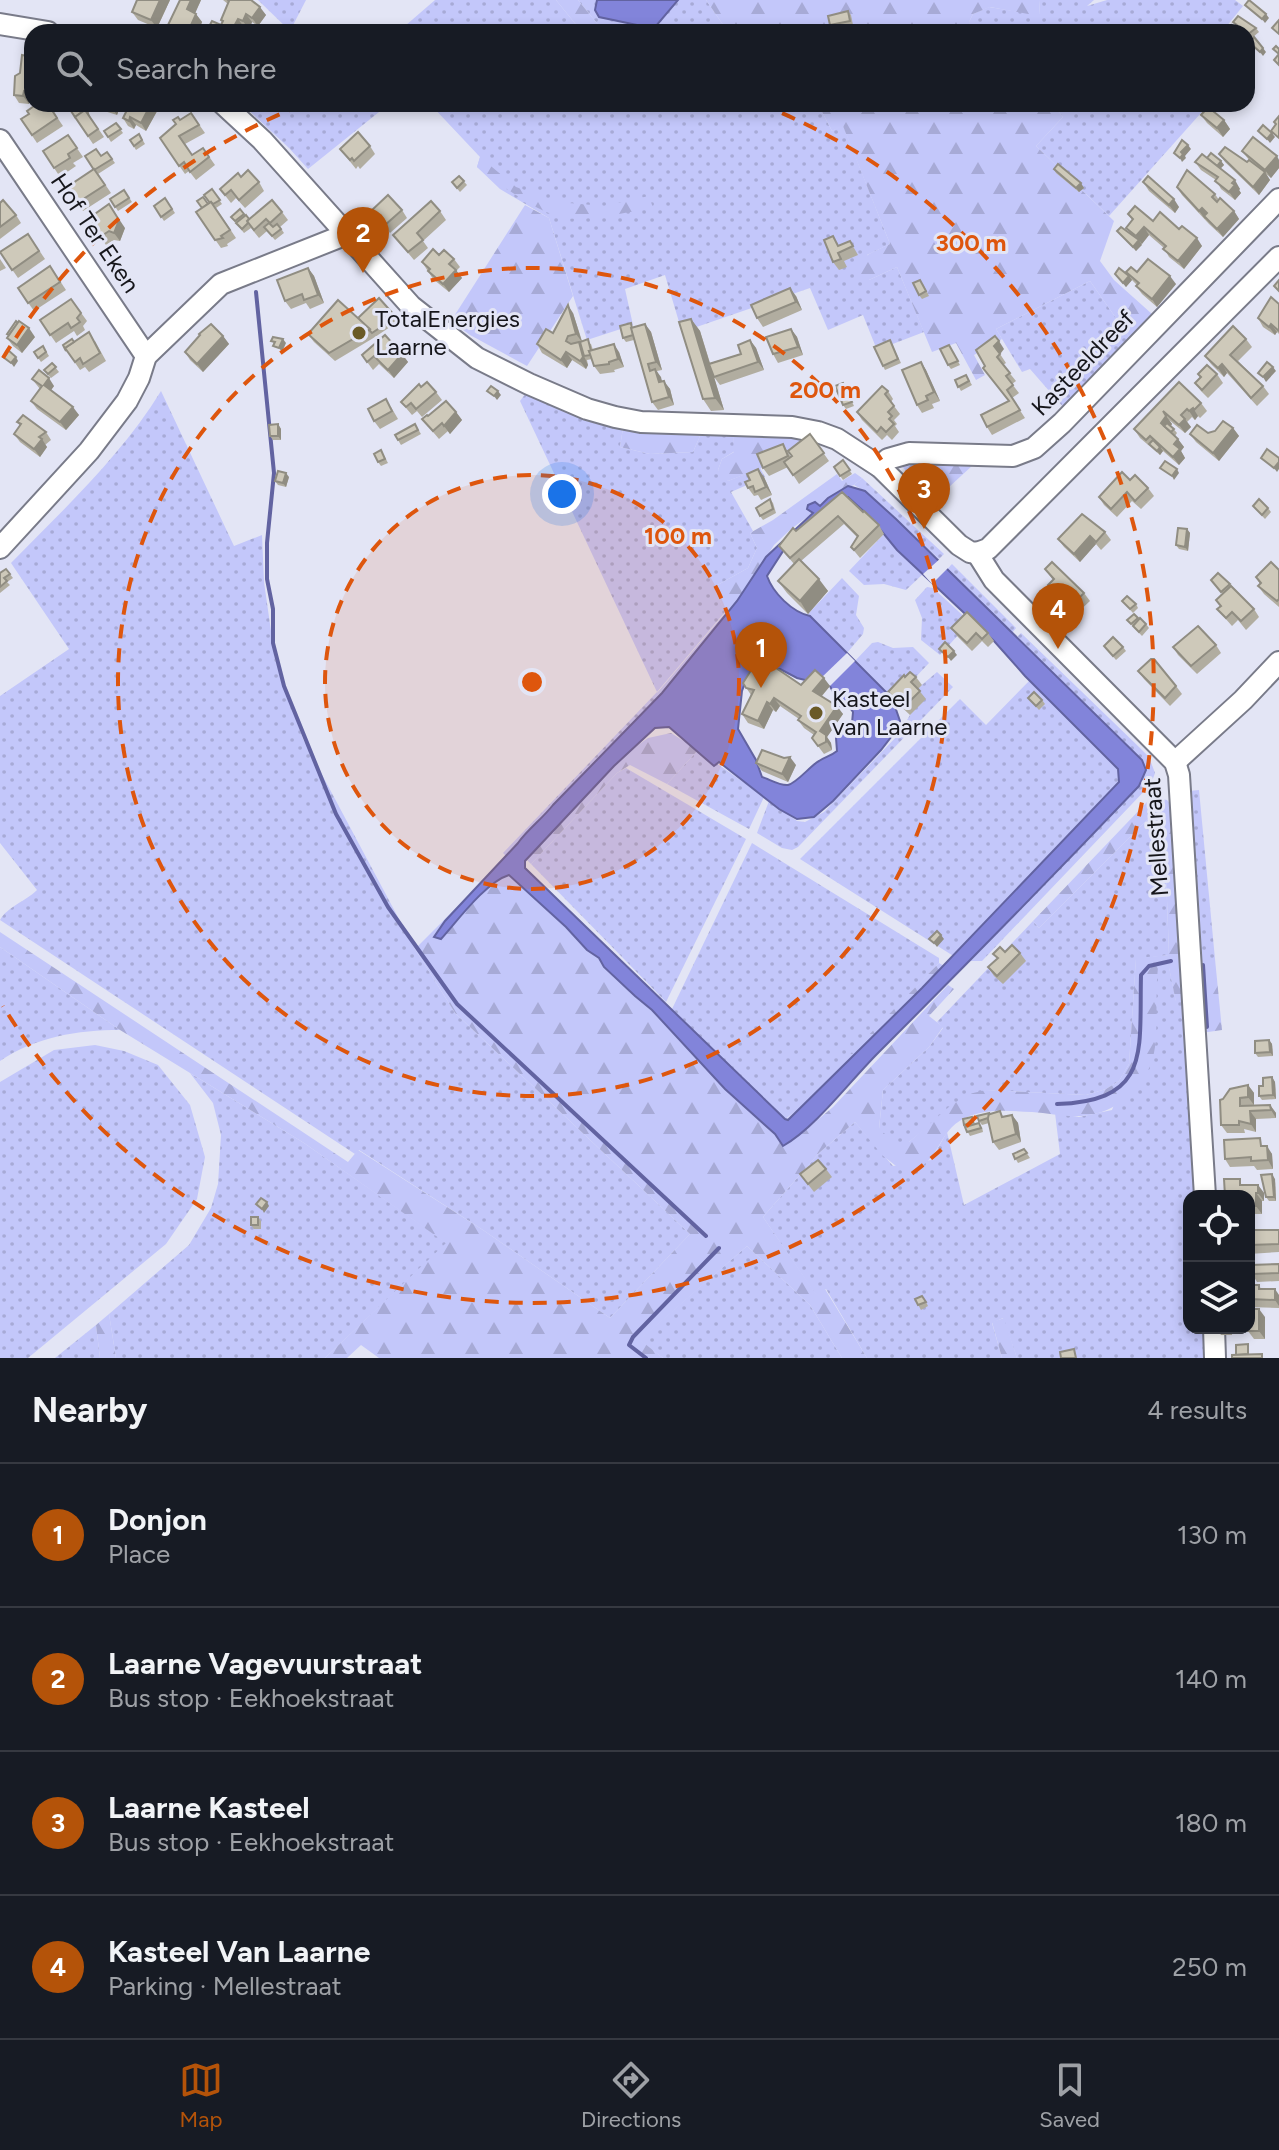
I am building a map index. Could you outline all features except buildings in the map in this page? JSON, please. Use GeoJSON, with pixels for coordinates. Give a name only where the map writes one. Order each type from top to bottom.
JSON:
{"type":"FeatureCollection","features":[{"type":"Feature","properties":{"kind":"street"},"geometry":{"type":"LineString","coordinates":[[0,25],[24,28]]}},
{"type":"Feature","properties":{"kind":"street"},"geometry":{"type":"LineString","coordinates":[[232,112],[262,140],[411,306],[477,358],[587,409],[641,422],[792,427],[837,439],[880,467],[959,545],[977,553],[988,549],[1279,257]]}},
{"type":"Feature","properties":{"kind":"street","name":"Hof Ter Eken"},"geometry":{"type":"LineString","coordinates":[[0,140],[146,356]]}},
{"type":"Feature","properties":{"kind":"street","name":"Kasteeldreef"},"geometry":{"type":"LineString","coordinates":[[880,467],[888,459],[909,453],[1013,456],[1034,448],[1073,412],[1279,199]]}},
{"type":"Feature","properties":{"kind":"street"},"geometry":{"type":"LineString","coordinates":[[0,548],[52,493],[108,426],[127,401],[146,356],[221,284],[347,234]]}},
{"type":"Feature","properties":{"kind":"street","name":"Mellestraat"},"geometry":{"type":"LineString","coordinates":[[977,553],[994,580],[1175,762],[1179,775],[1205,1190]]}},
{"type":"Feature","properties":{"kind":"street"},"geometry":{"type":"LineString","coordinates":[[1175,762],[1243,700],[1279,662]]}},
{"type":"Feature","properties":{"kind":"street"},"geometry":{"type":"LineString","coordinates":[[1214,1334],[1215,1358]]}},
{"type":"Feature","properties":{"kind":"green space"},"geometry":{"type":"Polygon","coordinates":[[[258,0],[306,0],[294,24],[283,24],[258,0]]]}},
{"type":"Feature","properties":{"kind":"green space"},"geometry":{"type":"Polygon","coordinates":[[[435,0],[556,0],[576,24],[407,24],[435,0]]]}},
{"type":"Feature","properties":{"kind":"green space"},"geometry":{"type":"Polygon","coordinates":[[[556,0],[578,0],[598,24],[576,24],[556,0]]]}},
{"type":"Feature","properties":{"kind":"green space"},"geometry":{"type":"Polygon","coordinates":[[[578,0],[706,0],[722,24],[598,24],[578,0]]]}},
{"type":"Feature","properties":{"kind":"green space"},"geometry":{"type":"Polygon","coordinates":[[[706,0],[1040,0],[1039,16],[990,7],[973,14],[969,24],[722,24],[706,0]]]}},
{"type":"Feature","properties":{"kind":"green space"},"geometry":{"type":"Polygon","coordinates":[[[1040,0],[1094,0],[1087,6],[1107,0],[1235,0],[1243,6],[1228,24],[969,24],[973,14],[989,7],[1039,15],[1040,0]]]}},
{"type":"Feature","properties":{"kind":"green space"},"geometry":{"type":"Polygon","coordinates":[[[251,112],[379,112],[308,169],[251,112]]]}},
{"type":"Feature","properties":{"kind":"green space"},"geometry":{"type":"Polygon","coordinates":[[[438,112],[822,112],[832,131],[843,125],[890,244],[867,255],[869,280],[897,267],[924,332],[877,350],[863,315],[828,330],[810,288],[682,332],[665,275],[625,289],[633,325],[587,340],[549,218],[500,189],[477,167],[480,157],[438,112]]]}},
{"type":"Feature","properties":{"kind":"green space"},"geometry":{"type":"Polygon","coordinates":[[[822,112],[1059,112],[1063,117],[1036,146],[1114,221],[1100,261],[1114,280],[1152,314],[1130,338],[1090,281],[996,329],[1002,339],[974,355],[985,375],[976,380],[956,343],[932,352],[897,267],[869,280],[858,279],[853,272],[863,258],[890,244],[843,126],[832,131],[822,112]]]}},
{"type":"Feature","properties":{"kind":"green space"},"geometry":{"type":"Polygon","coordinates":[[[1059,112],[1202,112],[1109,216],[1036,146],[1063,117],[1059,112]]]}},
{"type":"Feature","properties":{"kind":"green space"},"geometry":{"type":"Polygon","coordinates":[[[480,157],[516,187],[557,202],[604,206],[649,196],[653,208],[585,218],[554,215],[519,197],[477,167],[480,157]]]}},
{"type":"Feature","properties":{"kind":"green space"},"geometry":{"type":"Polygon","coordinates":[[[525,205],[549,218],[573,296],[527,366],[451,321],[525,205]]]}},
{"type":"Feature","properties":{"kind":"green space"},"geometry":{"type":"Polygon","coordinates":[[[1090,281],[1130,338],[1064,408],[1030,369],[1022,372],[996,329],[1090,281]]]}},
{"type":"Feature","properties":{"kind":"green space"},"geometry":{"type":"Polygon","coordinates":[[[161,391],[234,546],[262,535],[264,582],[275,659],[303,739],[415,949],[455,1013],[690,1234],[610,1318],[483,1230],[359,1150],[355,1154],[0,920],[7,911],[37,890],[0,843],[0,696],[69,649],[11,563],[110,460],[161,391]]]}},
{"type":"Feature","properties":{"kind":"green space"},"geometry":{"type":"Polygon","coordinates":[[[526,393],[623,428],[620,447],[650,454],[693,452],[700,436],[733,436],[735,451],[722,459],[718,470],[728,481],[760,468],[765,477],[731,492],[753,531],[750,533],[757,548],[748,568],[714,587],[725,612],[657,692],[520,401],[526,393]]]}},
{"type":"Feature","properties":{"kind":"green space"},"geometry":{"type":"Polygon","coordinates":[[[623,428],[700,436],[693,452],[650,454],[620,447],[623,428]]]}},
{"type":"Feature","properties":{"kind":"green space"},"geometry":{"type":"Polygon","coordinates":[[[733,436],[809,439],[782,460],[728,481],[722,478],[718,470],[722,459],[734,452],[733,436]]]}},
{"type":"Feature","properties":{"kind":"green space"},"geometry":{"type":"Polygon","coordinates":[[[895,460],[973,465],[936,499],[895,460]]]}},
{"type":"Feature","properties":{"kind":"green space"},"geometry":{"type":"Polygon","coordinates":[[[855,473],[862,478],[791,529],[774,545],[723,627],[660,697],[657,693],[725,613],[714,587],[748,568],[757,548],[750,533],[837,474],[842,481],[855,473]]]}},
{"type":"Feature","properties":{"kind":"green space"},"geometry":{"type":"Polygon","coordinates":[[[862,478],[944,554],[939,559],[868,493],[854,485],[862,478]]]}},
{"type":"Feature","properties":{"kind":"green space"},"geometry":{"type":"Polygon","coordinates":[[[883,535],[923,574],[906,590],[884,584],[864,585],[849,571],[883,535]]]}},
{"type":"Feature","properties":{"kind":"green space"},"geometry":{"type":"Polygon","coordinates":[[[952,564],[1016,628],[1012,633],[947,569],[952,564]]]}},
{"type":"Feature","properties":{"kind":"green space"},"geometry":{"type":"Polygon","coordinates":[[[842,578],[859,596],[856,615],[864,628],[863,634],[847,653],[808,614],[842,578]]]}},
{"type":"Feature","properties":{"kind":"green space"},"geometry":{"type":"Polygon","coordinates":[[[927,587],[933,588],[970,622],[940,655],[921,640],[922,618],[915,600],[927,587]]]}},
{"type":"Feature","properties":{"kind":"green space"},"geometry":{"type":"Polygon","coordinates":[[[1021,633],[1149,757],[1155,773],[1151,784],[982,961],[970,961],[1139,786],[1142,760],[1016,638],[1021,633]]]}},
{"type":"Feature","properties":{"kind":"green space"},"geometry":{"type":"Polygon","coordinates":[[[872,643],[893,648],[913,647],[929,663],[894,700],[855,661],[872,643]]]}},
{"type":"Feature","properties":{"kind":"green space"},"geometry":{"type":"Polygon","coordinates":[[[937,672],[953,687],[798,847],[792,850],[782,848],[757,833],[769,801],[797,821],[805,822],[824,812],[898,735],[910,715],[916,690],[937,672]]]}},
{"type":"Feature","properties":{"kind":"green space"},"geometry":{"type":"Polygon","coordinates":[[[1032,678],[1124,770],[1124,780],[955,957],[800,859],[960,699],[986,725],[1032,678]]]}},
{"type":"Feature","properties":{"kind":"green space"},"geometry":{"type":"Polygon","coordinates":[[[657,692],[660,697],[513,847],[507,857],[503,853],[657,692]]]}},
{"type":"Feature","properties":{"kind":"green space"},"geometry":{"type":"Polygon","coordinates":[[[671,733],[698,750],[667,784],[630,765],[617,773],[531,864],[524,857],[621,757],[648,738],[671,733]]]}},
{"type":"Feature","properties":{"kind":"green space"},"geometry":{"type":"Polygon","coordinates":[[[698,750],[764,797],[749,829],[667,784],[698,750]]]}},
{"type":"Feature","properties":{"kind":"green space"},"geometry":{"type":"Polygon","coordinates":[[[626,768],[746,839],[666,1002],[531,864],[617,773],[626,768]]]}},
{"type":"Feature","properties":{"kind":"green space"},"geometry":{"type":"Polygon","coordinates":[[[1199,790],[1215,959],[1198,959],[1189,791],[1199,790]]]}},
{"type":"Feature","properties":{"kind":"green space"},"geometry":{"type":"Polygon","coordinates":[[[1158,798],[1167,800],[1172,806],[1184,1001],[1176,1002],[1169,968],[1158,967],[1152,1061],[1147,1074],[1130,1095],[1107,1110],[1081,1116],[1007,1111],[973,1115],[948,1131],[925,1163],[905,1173],[882,1155],[855,1122],[819,1153],[763,1217],[816,1294],[825,1289],[867,1358],[842,1358],[810,1305],[747,1246],[640,1340],[663,1358],[379,1358],[361,1345],[347,1358],[325,1358],[446,1243],[304,1143],[120,1030],[0,947],[0,932],[348,1162],[358,1150],[483,1230],[610,1318],[690,1234],[455,1013],[415,949],[507,857],[764,1120],[803,1132],[833,1107],[948,985],[954,989],[929,1016],[943,1027],[929,1047],[883,1090],[879,1128],[893,1142],[909,1142],[950,1106],[969,1094],[986,1090],[1086,1095],[1119,1081],[1129,1064],[1136,958],[1169,955],[1164,819],[1161,812],[1154,813],[1039,928],[1033,921],[1147,802],[1158,798]]]}},
{"type":"Feature","properties":{"kind":"green space"},"geometry":{"type":"Polygon","coordinates":[[[1161,812],[1164,819],[1169,955],[1136,959],[1129,1064],[1119,1081],[1086,1095],[986,1090],[931,1124],[909,1142],[893,1143],[879,1129],[883,1090],[929,1047],[943,1028],[937,1022],[1033,921],[1039,928],[1154,813],[1161,812]]]}},
{"type":"Feature","properties":{"kind":"green space"},"geometry":{"type":"Polygon","coordinates":[[[752,843],[939,958],[939,963],[806,1102],[782,1122],[672,1009],[752,843]]]}},
{"type":"Feature","properties":{"kind":"green space"},"geometry":{"type":"Polygon","coordinates":[[[0,947],[120,1030],[57,1036],[28,1046],[0,1061],[0,947]]]}},
{"type":"Feature","properties":{"kind":"green space"},"geometry":{"type":"Polygon","coordinates":[[[1198,959],[1215,959],[1222,1030],[1201,1033],[1198,959]]]}},
{"type":"Feature","properties":{"kind":"green space"},"geometry":{"type":"Polygon","coordinates":[[[939,963],[946,967],[791,1121],[785,1121],[939,963]]]}},
{"type":"Feature","properties":{"kind":"green space"},"geometry":{"type":"Polygon","coordinates":[[[1157,967],[1169,967],[1176,1001],[1184,1001],[1196,1190],[1183,1190],[1183,1334],[1205,1334],[1206,1358],[1017,1358],[1003,1318],[992,1323],[1002,1358],[867,1358],[826,1289],[816,1295],[763,1217],[819,1153],[855,1122],[893,1166],[931,1160],[947,1132],[964,1205],[1060,1154],[1055,1113],[1079,1117],[1112,1110],[1154,1004],[1157,967]]]}},
{"type":"Feature","properties":{"kind":"green space"},"geometry":{"type":"Polygon","coordinates":[[[95,1045],[124,1051],[158,1065],[190,1105],[205,1157],[197,1199],[166,1244],[28,1358],[0,1358],[0,1082],[54,1050],[95,1045]]]}},
{"type":"Feature","properties":{"kind":"green space"},"geometry":{"type":"Polygon","coordinates":[[[190,1073],[304,1143],[447,1243],[325,1358],[116,1358],[109,1314],[189,1245],[211,1208],[218,1184],[221,1135],[213,1103],[190,1073]]]}},
{"type":"Feature","properties":{"kind":"green space"},"geometry":{"type":"Polygon","coordinates":[[[747,1246],[810,1305],[842,1358],[663,1358],[639,1340],[747,1246]]]}},
{"type":"Feature","properties":{"kind":"green space"},"geometry":{"type":"Polygon","coordinates":[[[109,1314],[116,1358],[100,1358],[96,1325],[109,1314]]]}},
{"type":"Feature","properties":{"kind":"green space"},"geometry":{"type":"Polygon","coordinates":[[[1004,1318],[1017,1358],[1002,1358],[992,1322],[1004,1318]]]}},
{"type":"Feature","properties":{"kind":"green space"},"geometry":{"type":"Polygon","coordinates":[[[96,1325],[100,1358],[55,1358],[96,1325]]]}},
{"type":"Feature","properties":{"kind":"water"},"geometry":{"type":"Polygon","coordinates":[[[597,0],[678,0],[658,24],[632,24],[599,17],[595,10],[597,0]]]}},
{"type":"Feature","properties":{"kind":"water"},"geometry":{"type":"Polygon","coordinates":[[[848,486],[865,491],[1142,760],[1146,770],[1139,786],[820,1116],[783,1146],[775,1134],[725,1089],[652,1010],[509,875],[482,893],[441,939],[434,937],[526,833],[662,693],[737,601],[766,557],[813,513],[807,509],[808,505],[815,502],[820,506],[848,486]],[[844,497],[787,545],[767,576],[784,601],[810,616],[892,698],[900,721],[881,750],[814,817],[797,819],[779,809],[719,762],[714,766],[669,727],[655,728],[614,766],[525,861],[525,868],[788,1120],[922,988],[1119,782],[1118,769],[994,641],[897,550],[870,517],[848,497],[844,497]],[[780,669],[756,671],[746,680],[738,729],[762,777],[788,785],[837,751],[836,738],[841,726],[847,727],[852,723],[853,712],[840,706],[830,686],[797,678],[780,669]]]}},
{"type":"Feature","properties":{"kind":"pier"},"geometry":{"type":"Polygon","coordinates":[[[942,557],[950,566],[932,584],[923,574],[942,557]]]}},
{"type":"Feature","properties":{"kind":"pier"},"geometry":{"type":"Polygon","coordinates":[[[847,653],[855,661],[830,686],[821,678],[847,653]]]}},
{"type":"Feature","properties":{"kind":"waterway"},"geometry":{"type":"LineString","coordinates":[[256,292],[274,473],[267,543],[273,643],[284,686],[336,814],[388,907],[457,1004],[706,1236]]}},
{"type":"Feature","properties":{"kind":"waterway"},"geometry":{"type":"LineString","coordinates":[[1057,1104],[1088,1101],[1110,1093],[1125,1082],[1139,1048],[1141,975],[1149,966],[1171,961]]}},
{"type":"Feature","properties":{"kind":"waterway"},"geometry":{"type":"LineString","coordinates":[[1203,965],[1207,1027]]}},
{"type":"Feature","properties":{"kind":"waterway"},"geometry":{"type":"LineString","coordinates":[[646,1358],[629,1345],[633,1337],[719,1248]]}},
{"type":"Feature","properties":{"kind":"place","name":"Laarne Vagevuurstraat"},"geometry":{"type":"Point","coordinates":[363,273]}},
{"type":"Feature","properties":{"kind":"place","name":"TotalEnergies Laarne"},"geometry":{"type":"Point","coordinates":[359,333]}},
{"type":"Feature","properties":{"kind":"place","name":"Laarne Kasteel"},"geometry":{"type":"Point","coordinates":[924,529]}},
{"type":"Feature","properties":{"kind":"place","name":"Kasteel Van Laarne"},"geometry":{"type":"Point","coordinates":[1058,649]}},
{"type":"Feature","properties":{"kind":"place","name":"Donjon"},"geometry":{"type":"Point","coordinates":[761,688]}},
{"type":"Feature","properties":{"kind":"place","name":"Kasteel van Laarne"},"geometry":{"type":"Point","coordinates":[816,713]}}]}
